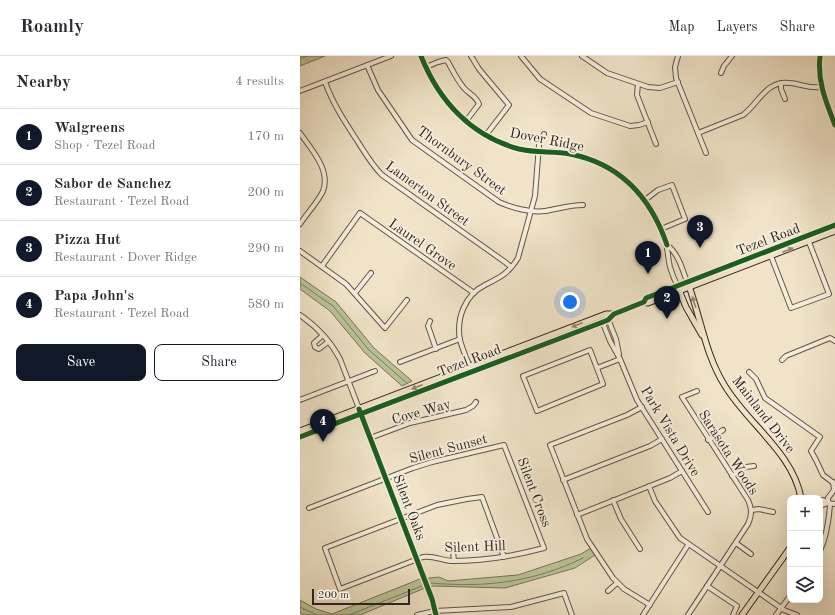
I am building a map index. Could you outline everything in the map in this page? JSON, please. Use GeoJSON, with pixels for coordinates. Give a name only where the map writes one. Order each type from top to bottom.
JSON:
{"type":"FeatureCollection","features":[{"type":"Feature","properties":{"kind":"main road","name":"Tezel Road"},"geometry":{"type":"LineString","coordinates":[[471,370],[606,314],[614,314],[644,302],[648,303],[678,288],[835,226]]}},
{"type":"Feature","properties":{"kind":"main road","name":"Tezel Road"},"geometry":{"type":"LineString","coordinates":[[688,284],[771,256],[835,231]]}},
{"type":"Feature","properties":{"kind":"main road","name":"Mainland Drive"},"geometry":{"type":"LineString","coordinates":[[688,284],[707,345],[719,376],[732,398],[783,458],[791,470],[798,485],[800,495]]}},
{"type":"Feature","properties":{"kind":"main road","name":"Mainland Drive"},"geometry":{"type":"LineString","coordinates":[[678,288],[686,307],[707,345]]}},
{"type":"Feature","properties":{"kind":"main road","name":"Tezel Road"},"geometry":{"type":"LineString","coordinates":[[300,437],[360,412],[603,322],[608,320],[614,314]]}},
{"type":"Feature","properties":{"kind":"main road","name":"Tezel Road"},"geometry":{"type":"LineString","coordinates":[[300,431],[360,412]]}},
{"type":"Feature","properties":{"kind":"main road"},"geometry":{"type":"LineString","coordinates":[[742,615],[787,552]]}},
{"type":"Feature","properties":{"kind":"street"},"geometry":{"type":"LineString","coordinates":[[300,91],[391,56]]}},
{"type":"Feature","properties":{"kind":"street","name":"Dover Ridge"},"geometry":{"type":"LineString","coordinates":[[421,56],[436,87],[444,99],[466,122],[486,135],[518,149],[572,154],[601,164],[619,175],[632,186],[645,200],[661,229],[667,245],[670,267],[678,288]]}},
{"type":"Feature","properties":{"kind":"street"},"geometry":{"type":"LineString","coordinates":[[471,56],[479,69],[509,105],[486,135]]}},
{"type":"Feature","properties":{"kind":"street"},"geometry":{"type":"LineString","coordinates":[[521,56],[540,78],[591,113],[630,126],[648,122]]}},
{"type":"Feature","properties":{"kind":"street"},"geometry":{"type":"LineString","coordinates":[[582,56],[607,73],[651,88],[660,88],[678,82]]}},
{"type":"Feature","properties":{"kind":"street"},"geometry":{"type":"LineString","coordinates":[[678,56],[675,68],[678,82],[706,153]]}},
{"type":"Feature","properties":{"kind":"street"},"geometry":{"type":"LineString","coordinates":[[721,73],[724,66],[732,56]]}},
{"type":"Feature","properties":{"kind":"street"},"geometry":{"type":"LineString","coordinates":[[820,56],[819,72],[821,87],[835,125]]}},
{"type":"Feature","properties":{"kind":"street"},"geometry":{"type":"LineString","coordinates":[[426,67],[446,60],[464,89],[478,101],[479,104],[466,122]]}},
{"type":"Feature","properties":{"kind":"street","name":"Thornbury Street"},"geometry":{"type":"LineString","coordinates":[[367,65],[378,90],[416,144],[499,202],[510,206],[544,211],[568,206],[583,205]]}},
{"type":"Feature","properties":{"kind":"street","name":"Lamerton Street"},"geometry":{"type":"LineString","coordinates":[[325,82],[332,101],[373,166],[382,175],[505,262],[511,268]]}},
{"type":"Feature","properties":{"kind":"street"},"geometry":{"type":"LineString","coordinates":[[698,133],[743,115],[771,86],[781,83],[792,83],[811,88],[821,87]]}},
{"type":"Feature","properties":{"kind":"street"},"geometry":{"type":"LineString","coordinates":[[781,83],[785,99]]}},
{"type":"Feature","properties":{"kind":"street"},"geometry":{"type":"LineString","coordinates":[[638,84],[637,95],[656,144]]}},
{"type":"Feature","properties":{"kind":"street"},"geometry":{"type":"LineString","coordinates":[[300,133],[322,166],[325,175],[324,185],[320,196],[300,224]]}},
{"type":"Feature","properties":{"kind":"street"},"geometry":{"type":"LineString","coordinates":[[471,370],[460,339],[459,325],[461,315],[467,301],[474,293],[486,284],[503,276],[511,268],[520,253],[534,196],[540,141],[544,134]]}},
{"type":"Feature","properties":{"kind":"street"},"geometry":{"type":"LineString","coordinates":[[645,200],[658,190],[672,185],[685,219],[661,229]]}},
{"type":"Feature","properties":{"kind":"street","name":"Laurel Grove"},"geometry":{"type":"LineString","coordinates":[[322,266],[360,213],[474,293]]}},
{"type":"Feature","properties":{"kind":"street"},"geometry":{"type":"LineString","coordinates":[[771,256],[791,308],[829,294],[808,242]]}},
{"type":"Feature","properties":{"kind":"street","name":"Dover Ridge"},"geometry":{"type":"LineString","coordinates":[[667,245],[672,249],[677,258],[688,284]]}},
{"type":"Feature","properties":{"kind":"street"},"geometry":{"type":"LineString","coordinates":[[300,251],[346,284],[385,328],[407,300]]}},
{"type":"Feature","properties":{"kind":"street"},"geometry":{"type":"LineString","coordinates":[[355,293],[371,273]]}},
{"type":"Feature","properties":{"kind":"street","name":"Park Vista Drive"},"geometry":{"type":"LineString","coordinates":[[606,314],[616,339],[620,359]]}},
{"type":"Feature","properties":{"kind":"street","name":"Silent Oaks"},"geometry":{"type":"LineString","coordinates":[[300,315],[312,324],[337,354],[417,559],[436,613]]}},
{"type":"Feature","properties":{"kind":"street","name":"Park Vista Drive"},"geometry":{"type":"LineString","coordinates":[[601,316],[610,341],[620,359],[634,394],[708,512]]}},
{"type":"Feature","properties":{"kind":"street"},"geometry":{"type":"LineString","coordinates":[[430,321],[428,326],[436,349]]}},
{"type":"Feature","properties":{"kind":"street"},"geometry":{"type":"LineString","coordinates":[[322,336],[314,343],[315,347],[319,349],[328,342]]}},
{"type":"Feature","properties":{"kind":"street"},"geometry":{"type":"LineString","coordinates":[[782,360],[786,356],[830,338],[835,341]]}},
{"type":"Feature","properties":{"kind":"street"},"geometry":{"type":"LineString","coordinates":[[400,362],[460,339]]}},
{"type":"Feature","properties":{"kind":"street"},"geometry":{"type":"LineString","coordinates":[[590,350],[597,368],[603,384],[537,411],[523,376],[590,350]]}},
{"type":"Feature","properties":{"kind":"street"},"geometry":{"type":"LineString","coordinates":[[597,368],[620,359]]}},
{"type":"Feature","properties":{"kind":"street"},"geometry":{"type":"LineString","coordinates":[[300,400],[375,371]]}},
{"type":"Feature","properties":{"kind":"street"},"geometry":{"type":"LineString","coordinates":[[749,372],[756,379],[765,398],[820,437],[811,451],[823,475],[834,483],[834,490],[829,496],[828,523],[823,543]]}},
{"type":"Feature","properties":{"kind":"street","name":"Sarasota Woods"},"geometry":{"type":"LineString","coordinates":[[688,615],[736,544],[751,518],[752,510],[748,500],[708,440],[682,397],[697,391]]}},
{"type":"Feature","properties":{"kind":"street","name":"Cove Way"},"geometry":{"type":"LineString","coordinates":[[370,438],[410,423],[466,410],[473,406],[476,402]]}},
{"type":"Feature","properties":{"kind":"street"},"geometry":{"type":"LineString","coordinates":[[642,407],[627,415],[550,445],[587,539],[610,575],[617,583],[650,605]]}},
{"type":"Feature","properties":{"kind":"street"},"geometry":{"type":"LineString","coordinates":[[708,440],[723,430]]}},
{"type":"Feature","properties":{"kind":"street"},"geometry":{"type":"LineString","coordinates":[[563,480],[650,446],[662,439]]}},
{"type":"Feature","properties":{"kind":"street","name":"Silent Sunset"},"geometry":{"type":"LineString","coordinates":[[309,508],[432,462],[504,445]]}},
{"type":"Feature","properties":{"kind":"street","name":"Silent Cross"},"geometry":{"type":"LineString","coordinates":[[504,445],[544,548]]}},
{"type":"Feature","properties":{"kind":"street"},"geometry":{"type":"LineString","coordinates":[[732,476],[746,467],[754,466]]}},
{"type":"Feature","properties":{"kind":"street"},"geometry":{"type":"LineString","coordinates":[[577,515],[682,472]]}},
{"type":"Feature","properties":{"kind":"street"},"geometry":{"type":"LineString","coordinates":[[649,486],[655,500],[675,531],[688,545],[781,607],[797,615]]}},
{"type":"Feature","properties":{"kind":"street"},"geometry":{"type":"LineString","coordinates":[[401,519],[445,503],[482,497],[504,558]]}},
{"type":"Feature","properties":{"kind":"street"},"geometry":{"type":"LineString","coordinates":[[613,500],[621,519],[640,549]]}},
{"type":"Feature","properties":{"kind":"street"},"geometry":{"type":"LineString","coordinates":[[823,500],[835,504]]}},
{"type":"Feature","properties":{"kind":"street"},"geometry":{"type":"LineString","coordinates":[[823,505],[829,503]]}},
{"type":"Feature","properties":{"kind":"street"},"geometry":{"type":"LineString","coordinates":[[752,510],[759,509],[773,512]]}},
{"type":"Feature","properties":{"kind":"street","name":"Silent Hill"},"geometry":{"type":"LineString","coordinates":[[401,519],[325,548],[340,589],[417,559],[429,556],[440,560],[454,561],[504,558],[544,548]]}},
{"type":"Feature","properties":{"kind":"street"},"geometry":{"type":"LineString","coordinates":[[736,544],[751,554]]}},
{"type":"Feature","properties":{"kind":"street"},"geometry":{"type":"LineString","coordinates":[[643,615],[688,545]]}},
{"type":"Feature","properties":{"kind":"street"},"geometry":{"type":"LineString","coordinates":[[453,551],[454,561]]}},
{"type":"Feature","properties":{"kind":"street"},"geometry":{"type":"LineString","coordinates":[[608,591],[617,583]]}},
{"type":"Feature","properties":{"kind":"street"},"geometry":{"type":"LineString","coordinates":[[707,586],[737,606],[733,615]]}},
{"type":"Feature","properties":{"kind":"street"},"geometry":{"type":"LineString","coordinates":[[417,615],[510,607],[564,593],[572,615]]}},
{"type":"Feature","properties":{"kind":"street"},"geometry":{"type":"LineString","coordinates":[[776,615],[787,600]]}},
{"type":"Feature","properties":{"kind":"green space"},"geometry":{"type":"Polygon","coordinates":[[[300,56],[325,56],[300,66],[300,56]]]}},
{"type":"Feature","properties":{"kind":"green space"},"geometry":{"type":"Polygon","coordinates":[[[300,277],[336,302],[374,348],[412,381],[402,386],[365,353],[330,311],[300,289],[300,277]]]}},
{"type":"Feature","properties":{"kind":"green space"},"geometry":{"type":"Polygon","coordinates":[[[591,548],[595,555],[575,568],[505,588],[433,586],[360,615],[304,615],[300,613],[300,600],[316,609],[332,614],[420,579],[439,577],[448,581],[518,575],[581,554],[591,548]]]}},
{"type":"Feature","properties":{"kind":"waterway"},"geometry":{"type":"LineString","coordinates":[[300,59],[307,56]]}},
{"type":"Feature","properties":{"kind":"waterway"},"geometry":{"type":"LineString","coordinates":[[300,283],[333,306],[369,350],[408,384]]}},
{"type":"Feature","properties":{"kind":"waterway"},"geometry":{"type":"LineString","coordinates":[[431,583],[471,585],[490,584],[528,578],[546,573],[583,558]]}},
{"type":"Feature","properties":{"kind":"waterway"},"geometry":{"type":"LineString","coordinates":[[349,615],[422,586]]}},
{"type":"Feature","properties":{"kind":"waterway"},"geometry":{"type":"LineString","coordinates":[[300,607],[317,615]]}},
{"type":"Feature","properties":{"kind":"cycle path"},"geometry":{"type":"LineString","coordinates":[[421,56],[437,88],[447,102],[472,126],[486,135],[519,149],[564,153],[588,159],[619,175],[643,198],[652,212],[667,245]]}},
{"type":"Feature","properties":{"kind":"cycle path"},"geometry":{"type":"LineString","coordinates":[[820,56],[819,65],[821,83],[835,125]]}},
{"type":"Feature","properties":{"kind":"cycle path"},"geometry":{"type":"LineString","coordinates":[[300,437],[603,322],[608,320],[614,314],[644,302],[646,298],[835,225]]}},
{"type":"Feature","properties":{"kind":"cycle path"},"geometry":{"type":"LineString","coordinates":[[359,409],[432,599],[436,615]]}},
{"type":"Feature","properties":{"kind":"place","name":"Pizza Hut"},"geometry":{"type":"Point","coordinates":[700,248]}},
{"type":"Feature","properties":{"kind":"place","name":"Walgreens"},"geometry":{"type":"Point","coordinates":[648,274]}},
{"type":"Feature","properties":{"kind":"place","name":"Sabor de Sanchez"},"geometry":{"type":"Point","coordinates":[667,319]}},
{"type":"Feature","properties":{"kind":"place","name":"Papa John's"},"geometry":{"type":"Point","coordinates":[323,442]}}]}
